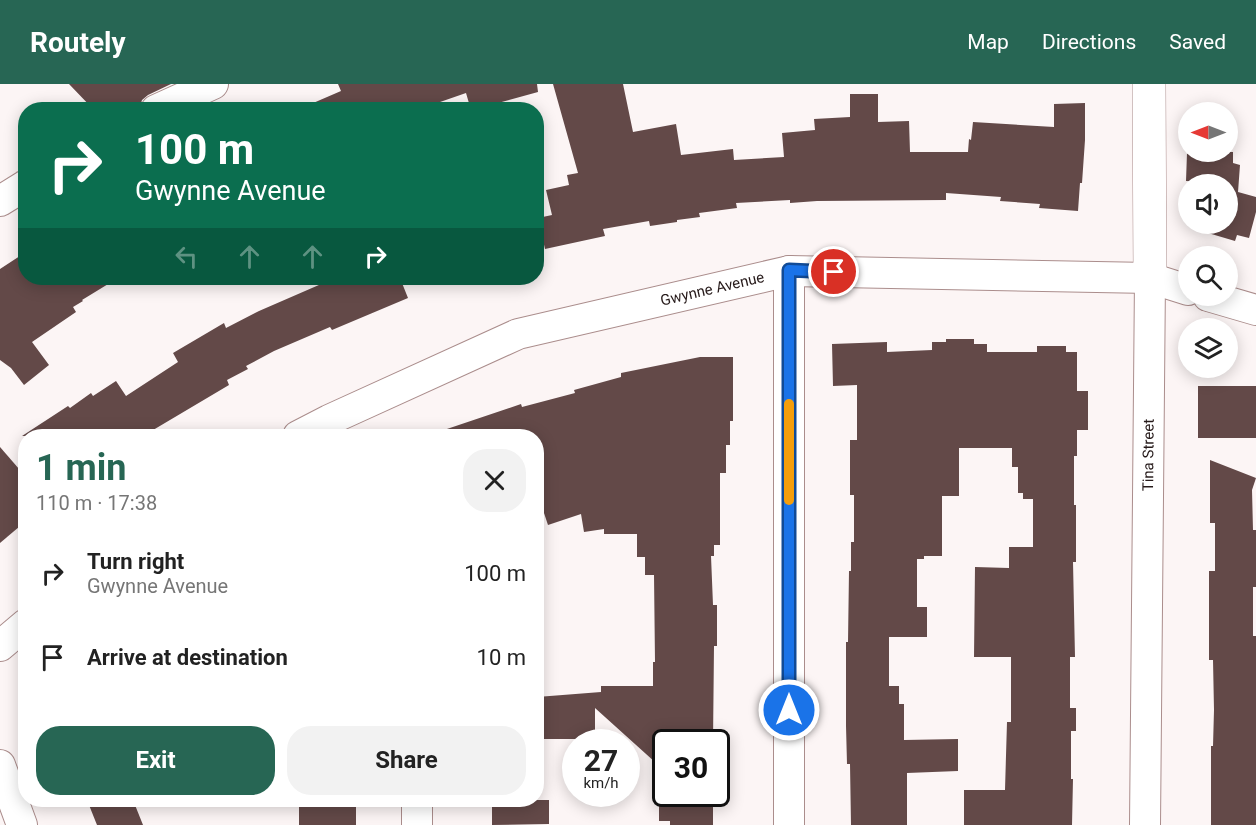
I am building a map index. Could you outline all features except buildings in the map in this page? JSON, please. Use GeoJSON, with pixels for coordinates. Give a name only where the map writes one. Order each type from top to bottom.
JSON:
{"type":"FeatureCollection","features":[{"type":"Feature","properties":{"kind":"street"},"geometry":{"type":"LineString","coordinates":[[174,102],[213,84]]}},
{"type":"Feature","properties":{"kind":"street","name":"Tina Street"},"geometry":{"type":"LineString","coordinates":[[1146,825],[1149,84]]}},
{"type":"Feature","properties":{"kind":"street"},"geometry":{"type":"LineString","coordinates":[[0,201],[18,190]]}},
{"type":"Feature","properties":{"kind":"street"},"geometry":{"type":"LineString","coordinates":[[789,270],[789,825]]}},
{"type":"Feature","properties":{"kind":"street","name":"Gwynne Avenue"},"geometry":{"type":"LineString","coordinates":[[332,428],[518,334],[789,270],[1150,278],[1178,287]]}},
{"type":"Feature","properties":{"kind":"street"},"geometry":{"type":"LineString","coordinates":[[1238,304],[1256,309]]}},
{"type":"Feature","properties":{"kind":"street"},"geometry":{"type":"LineString","coordinates":[[0,646],[18,631]]}},
{"type":"Feature","properties":{"kind":"street"},"geometry":{"type":"LineString","coordinates":[[0,765],[22,825]]}},
{"type":"Feature","properties":{"kind":"street"},"geometry":{"type":"LineString","coordinates":[[417,807],[417,825]]}},
{"type":"Feature","properties":{"kind":"slow traffic"},"geometry":{"type":"LineString","coordinates":[[789,404],[789,500]]}},
{"type":"Feature","properties":{"kind":"route"},"geometry":{"type":"LineString","coordinates":[[789,710],[789,270],[834,272]]}}]}
